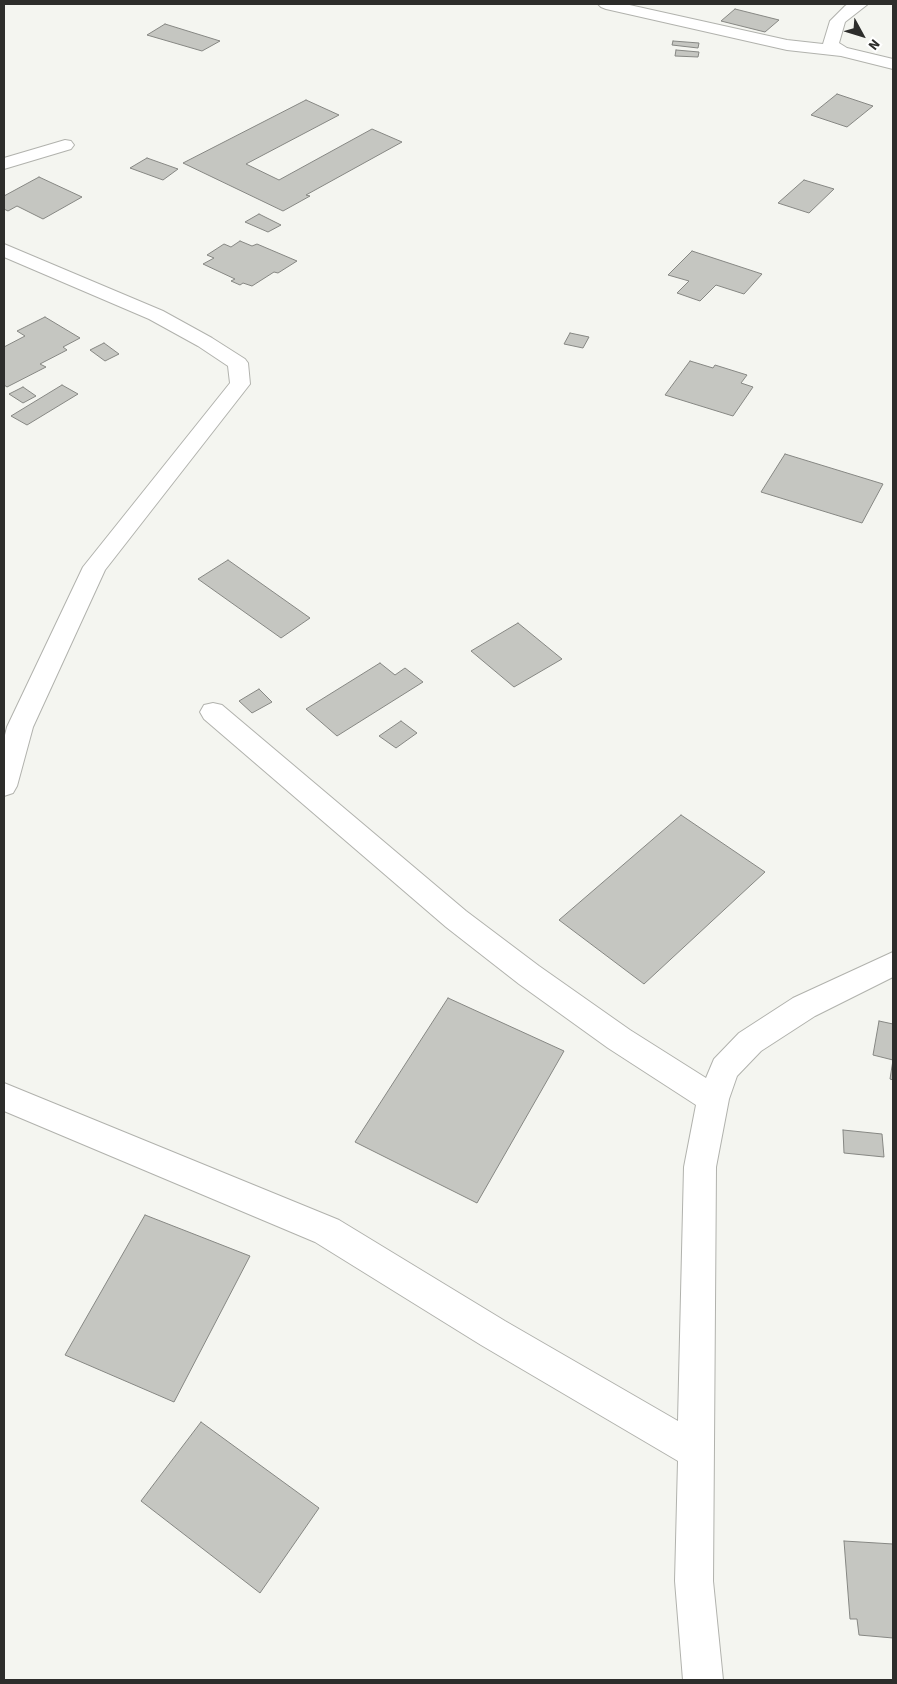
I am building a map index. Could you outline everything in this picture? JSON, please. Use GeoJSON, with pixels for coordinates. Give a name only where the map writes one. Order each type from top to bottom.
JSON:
{"type":"FeatureCollection","features":[{"type":"Feature","properties":{"kind":"street"},"geometry":{"type":"LineString","coordinates":[[606,4],[787,45],[841,51],[893,64]]}},
{"type":"Feature","properties":{"kind":"street"},"geometry":{"type":"LineString","coordinates":[[841,51],[831,44],[838,21],[850,8],[860,4]]}},
{"type":"Feature","properties":{"kind":"street"},"geometry":{"type":"LineString","coordinates":[[4,164],[65,145]]}},
{"type":"Feature","properties":{"kind":"street"},"geometry":{"type":"LineString","coordinates":[[4,250],[156,315],[205,342],[238,363],[240,384],[95,567],[20,726],[4,786]]}},
{"type":"Feature","properties":{"kind":"street"},"geometry":{"type":"LineString","coordinates":[[213,712],[463,925],[619,1039],[713,1099]]}},
{"type":"Feature","properties":{"kind":"street"},"geometry":{"type":"LineString","coordinates":[[703,1680],[694,1581],[700,1166],[713,1099],[725,1068],[750,1042],[804,1007],[893,964]]}},
{"type":"Feature","properties":{"kind":"street"},"geometry":{"type":"LineString","coordinates":[[4,1097],[327,1231],[501,1338],[696,1451]]}},
{"type":"Feature","properties":{"kind":"building"},"geometry":{"type":"Polygon","coordinates":[[[735,9],[779,20],[765,32],[721,21],[735,9]]]}},
{"type":"Feature","properties":{"kind":"building"},"geometry":{"type":"Polygon","coordinates":[[[165,24],[220,41],[202,51],[147,35],[165,24]]]}},
{"type":"Feature","properties":{"kind":"building"},"geometry":{"type":"Polygon","coordinates":[[[673,41],[699,43],[698,48],[672,45],[673,41]]]}},
{"type":"Feature","properties":{"kind":"building"},"geometry":{"type":"Polygon","coordinates":[[[676,50],[699,52],[698,57],[675,56],[676,50]]]}},
{"type":"Feature","properties":{"kind":"building"},"geometry":{"type":"Polygon","coordinates":[[[837,94],[873,106],[847,127],[811,115],[837,94]]]}},
{"type":"Feature","properties":{"kind":"building"},"geometry":{"type":"Polygon","coordinates":[[[306,100],[339,115],[246,164],[279,180],[372,129],[402,142],[306,195],[310,196],[283,211],[183,163],[306,100]]]}},
{"type":"Feature","properties":{"kind":"building"},"geometry":{"type":"Polygon","coordinates":[[[147,158],[178,169],[163,180],[130,168],[147,158]]]}},
{"type":"Feature","properties":{"kind":"building"},"geometry":{"type":"Polygon","coordinates":[[[39,177],[82,197],[43,219],[17,206],[8,211],[4,209],[4,196],[39,177]]]}},
{"type":"Feature","properties":{"kind":"building"},"geometry":{"type":"Polygon","coordinates":[[[804,180],[834,189],[809,213],[778,203],[804,180]]]}},
{"type":"Feature","properties":{"kind":"building"},"geometry":{"type":"Polygon","coordinates":[[[259,214],[281,225],[268,232],[245,222],[259,214]]]}},
{"type":"Feature","properties":{"kind":"building"},"geometry":{"type":"Polygon","coordinates":[[[240,241],[252,246],[257,244],[297,261],[278,273],[274,272],[252,286],[243,283],[240,285],[231,281],[235,279],[203,264],[214,258],[207,255],[224,244],[231,247],[240,241]]]}},
{"type":"Feature","properties":{"kind":"building"},"geometry":{"type":"Polygon","coordinates":[[[692,251],[762,274],[744,294],[716,285],[700,301],[677,293],[689,281],[668,275],[692,251]]]}},
{"type":"Feature","properties":{"kind":"building"},"geometry":{"type":"Polygon","coordinates":[[[45,317],[80,338],[63,347],[67,350],[40,364],[46,367],[7,387],[4,385],[4,347],[25,336],[17,331],[45,317]]]}},
{"type":"Feature","properties":{"kind":"building"},"geometry":{"type":"Polygon","coordinates":[[[570,333],[589,337],[583,348],[564,344],[570,333]]]}},
{"type":"Feature","properties":{"kind":"building"},"geometry":{"type":"Polygon","coordinates":[[[104,343],[119,354],[105,361],[90,350],[104,343]]]}},
{"type":"Feature","properties":{"kind":"building"},"geometry":{"type":"Polygon","coordinates":[[[690,361],[713,368],[715,365],[747,375],[741,383],[753,387],[733,416],[665,395],[690,361]]]}},
{"type":"Feature","properties":{"kind":"building"},"geometry":{"type":"Polygon","coordinates":[[[62,385],[78,394],[27,425],[11,416],[62,385]]]}},
{"type":"Feature","properties":{"kind":"building"},"geometry":{"type":"Polygon","coordinates":[[[23,387],[36,396],[23,403],[9,394],[23,387]]]}},
{"type":"Feature","properties":{"kind":"building"},"geometry":{"type":"Polygon","coordinates":[[[785,454],[883,484],[862,523],[761,492],[785,454]]]}},
{"type":"Feature","properties":{"kind":"building"},"geometry":{"type":"Polygon","coordinates":[[[228,560],[310,618],[281,638],[198,579],[228,560]]]}},
{"type":"Feature","properties":{"kind":"building"},"geometry":{"type":"Polygon","coordinates":[[[518,623],[562,659],[514,687],[471,651],[518,623]]]}},
{"type":"Feature","properties":{"kind":"building"},"geometry":{"type":"Polygon","coordinates":[[[380,663],[395,675],[405,668],[423,682],[337,736],[306,709],[380,663]]]}},
{"type":"Feature","properties":{"kind":"building"},"geometry":{"type":"Polygon","coordinates":[[[259,689],[272,702],[252,713],[239,701],[259,689]]]}},
{"type":"Feature","properties":{"kind":"building"},"geometry":{"type":"Polygon","coordinates":[[[401,721],[417,733],[396,748],[379,736],[401,721]]]}},
{"type":"Feature","properties":{"kind":"building"},"geometry":{"type":"Polygon","coordinates":[[[681,815],[765,872],[644,984],[559,920],[681,815]]]}},
{"type":"Feature","properties":{"kind":"building"},"geometry":{"type":"Polygon","coordinates":[[[448,998],[564,1051],[477,1203],[355,1142],[448,998]]]}},
{"type":"Feature","properties":{"kind":"building"},"geometry":{"type":"Polygon","coordinates":[[[879,1021],[893,1024],[893,1060],[873,1055],[879,1021]]]}},
{"type":"Feature","properties":{"kind":"building"},"geometry":{"type":"Polygon","coordinates":[[[893,1060],[893,1080],[890,1079],[893,1060]]]}},
{"type":"Feature","properties":{"kind":"building"},"geometry":{"type":"Polygon","coordinates":[[[843,1130],[882,1134],[884,1157],[844,1153],[843,1130]]]}},
{"type":"Feature","properties":{"kind":"building"},"geometry":{"type":"Polygon","coordinates":[[[145,1215],[250,1256],[174,1402],[65,1355],[145,1215]]]}},
{"type":"Feature","properties":{"kind":"building"},"geometry":{"type":"Polygon","coordinates":[[[201,1422],[319,1508],[260,1593],[141,1501],[201,1422]]]}},
{"type":"Feature","properties":{"kind":"building"},"geometry":{"type":"Polygon","coordinates":[[[844,1541],[893,1544],[893,1638],[859,1635],[857,1619],[850,1619],[844,1541]]]}}]}
